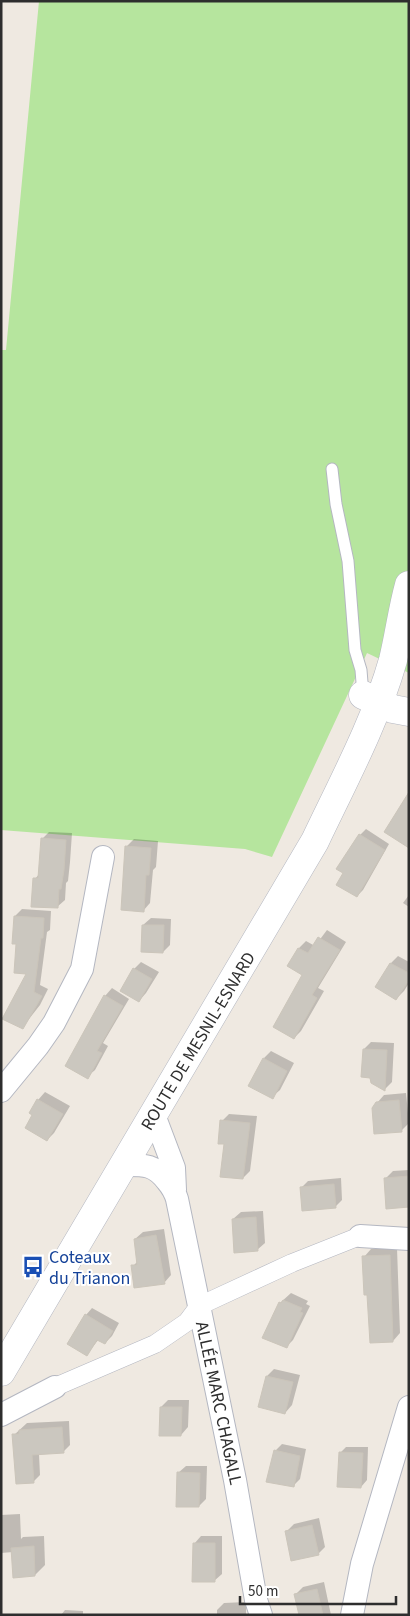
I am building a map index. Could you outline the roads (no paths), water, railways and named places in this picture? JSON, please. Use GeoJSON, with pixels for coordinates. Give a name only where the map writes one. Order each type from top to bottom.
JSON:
{"type":"FeatureCollection","features":[{"type":"Feature","properties":{"kind":"main road"},"geometry":{"type":"LineString","coordinates":[[407,591],[371,698],[393,709],[409,712]]}},
{"type":"Feature","properties":{"kind":"main road","name":"ROUTE DE MESNIL-ESNARD"},"geometry":{"type":"LineString","coordinates":[[1,1372],[315,840],[355,757],[371,698]]}},
{"type":"Feature","properties":{"kind":"main road","name":"ROUTE DE MESNIL-ESNARD"},"geometry":{"type":"LineString","coordinates":[[1,1345],[89,1201],[305,834],[371,698]]}},
{"type":"Feature","properties":{"kind":"street"},"geometry":{"type":"LineString","coordinates":[[1,1091],[38,1046],[54,1023],[82,969],[103,857]]}},
{"type":"Feature","properties":{"kind":"street","name":"ALLÉE MARC CHAGALL"},"geometry":{"type":"LineString","coordinates":[[154,1115],[174,1168],[175,1191],[235,1480],[256,1600],[262,1615]]}},
{"type":"Feature","properties":{"kind":"street"},"geometry":{"type":"LineString","coordinates":[[124,1165],[144,1165],[153,1168],[161,1173],[175,1191]]}},
{"type":"Feature","properties":{"kind":"street"},"geometry":{"type":"LineString","coordinates":[[1,1415],[55,1387],[155,1344],[187,1322],[200,1306],[292,1263],[360,1236],[409,1239]]}},
{"type":"Feature","properties":{"kind":"street"},"geometry":{"type":"LineString","coordinates":[[352,1615],[362,1564],[409,1407]]}},
{"type":"Feature","properties":{"kind":"lane"},"geometry":{"type":"LineString","coordinates":[[332,469],[336,504],[348,561],[355,650],[371,698]]}},
{"type":"Feature","properties":{"kind":"place","name":"Coteaux du Trianon"},"geometry":{"type":"Point","coordinates":[33,1267]}}]}
